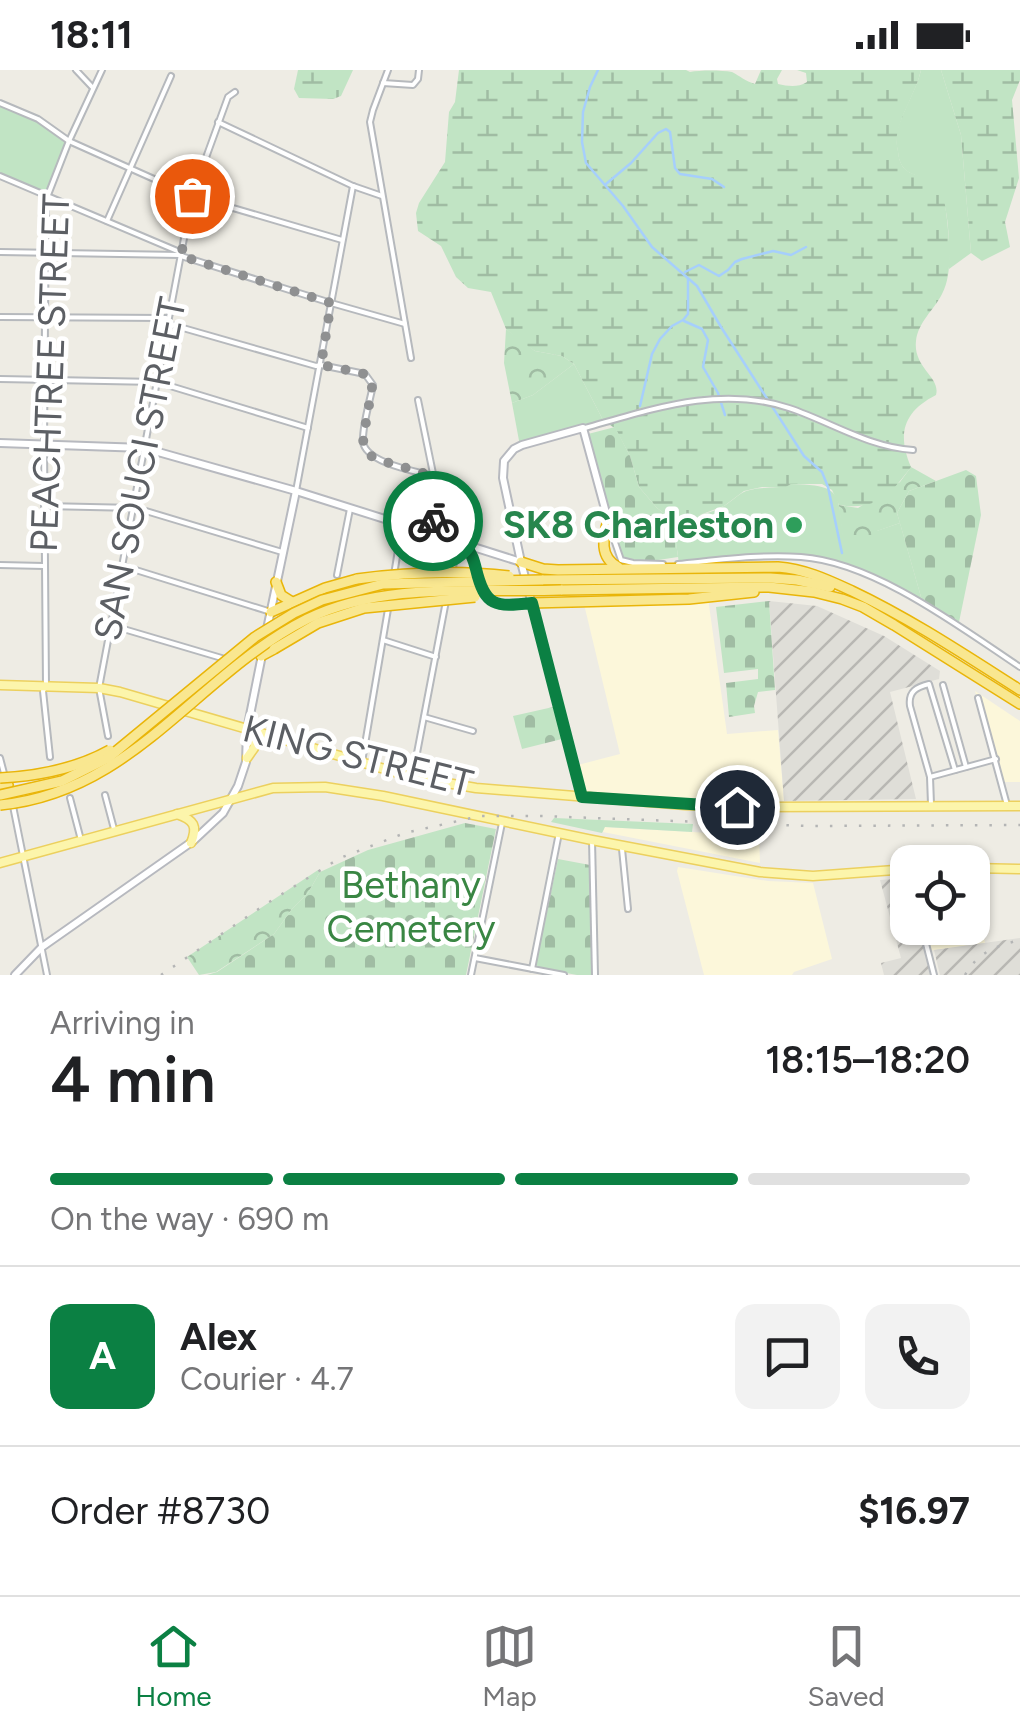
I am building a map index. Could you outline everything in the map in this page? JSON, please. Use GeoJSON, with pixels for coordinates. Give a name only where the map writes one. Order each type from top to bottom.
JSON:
{"type":"FeatureCollection","features":[{"type":"Feature","properties":{"kind":"highway"},"geometry":{"type":"LineString","coordinates":[[608,520],[605,556],[608,562],[620,564]]}},
{"type":"Feature","properties":{"kind":"highway"},"geometry":{"type":"LineString","coordinates":[[521,562],[542,568],[620,564],[787,568],[818,576],[857,594],[916,625],[1020,690]]}},
{"type":"Feature","properties":{"kind":"highway"},"geometry":{"type":"LineString","coordinates":[[271,612],[324,588],[357,579],[412,573],[470,572],[560,585],[770,587],[814,592],[863,607],[1020,704]]}},
{"type":"Feature","properties":{"kind":"highway"},"geometry":{"type":"LineString","coordinates":[[262,656],[318,623],[364,608],[560,585],[770,578],[857,594]]}},
{"type":"Feature","properties":{"kind":"highway"},"geometry":{"type":"LineString","coordinates":[[0,796],[62,780],[108,758],[255,637],[322,600],[382,584],[542,580]]}},
{"type":"Feature","properties":{"kind":"highway"},"geometry":{"type":"LineString","coordinates":[[276,582],[281,595],[292,602]]}},
{"type":"Feature","properties":{"kind":"highway"},"geometry":{"type":"LineString","coordinates":[[0,806],[58,793],[105,771],[262,646],[310,617],[359,602],[414,593],[522,592]]}},
{"type":"Feature","properties":{"kind":"highway"},"geometry":{"type":"LineString","coordinates":[[532,603],[814,592]]}},
{"type":"Feature","properties":{"kind":"highway"},"geometry":{"type":"LineString","coordinates":[[3,783],[67,768],[130,738]]}},
{"type":"Feature","properties":{"kind":"main road"},"geometry":{"type":"LineString","coordinates":[[582,797],[521,562],[503,478],[504,461],[514,449],[583,428],[608,520]]}},
{"type":"Feature","properties":{"kind":"main road"},"geometry":{"type":"LineString","coordinates":[[0,443],[144,448],[521,562]]}},
{"type":"Feature","properties":{"kind":"main road"},"geometry":{"type":"LineString","coordinates":[[247,758],[247,730],[296,491]]}},
{"type":"Feature","properties":{"kind":"main road"},"geometry":{"type":"LineString","coordinates":[[461,544],[470,552],[487,598],[510,606],[532,603]]}},
{"type":"Feature","properties":{"kind":"main road","name":"KING STREET"},"geometry":{"type":"LineString","coordinates":[[0,685],[99,688],[412,778],[480,788],[737,807],[1020,806]]}},
{"type":"Feature","properties":{"kind":"main road"},"geometry":{"type":"LineString","coordinates":[[15,975],[42,947],[192,843],[232,798],[258,733]]}},
{"type":"Feature","properties":{"kind":"main road"},"geometry":{"type":"LineString","coordinates":[[0,863],[273,788],[325,787],[772,874],[813,876],[890,870]]}},
{"type":"Feature","properties":{"kind":"main road"},"geometry":{"type":"LineString","coordinates":[[177,814],[195,825],[192,843]]}},
{"type":"Feature","properties":{"kind":"main road"},"geometry":{"type":"LineString","coordinates":[[990,868],[1020,869]]}},
{"type":"Feature","properties":{"kind":"street"},"geometry":{"type":"LineString","coordinates":[[76,70],[94,88]]}},
{"type":"Feature","properties":{"kind":"street","name":"PEACHTREE STREET"},"geometry":{"type":"LineString","coordinates":[[50,757],[43,691],[48,196],[102,70]]}},
{"type":"Feature","properties":{"kind":"street"},"geometry":{"type":"LineString","coordinates":[[388,70],[370,122],[411,358]]}},
{"type":"Feature","properties":{"kind":"street"},"geometry":{"type":"LineString","coordinates":[[383,82],[413,85],[420,70]]}},
{"type":"Feature","properties":{"kind":"street"},"geometry":{"type":"LineString","coordinates":[[107,222],[171,76]]}},
{"type":"Feature","properties":{"kind":"street","name":"SAN SOUCI STREET"},"geometry":{"type":"LineString","coordinates":[[108,736],[99,688],[192,196],[228,97],[235,92]]}},
{"type":"Feature","properties":{"kind":"street"},"geometry":{"type":"LineString","coordinates":[[0,103],[38,119],[69,141],[192,196],[342,240]]}},
{"type":"Feature","properties":{"kind":"street"},"geometry":{"type":"LineString","coordinates":[[218,122],[382,196]]}},
{"type":"Feature","properties":{"kind":"street"},"geometry":{"type":"LineString","coordinates":[[0,176],[181,255],[405,324]]}},
{"type":"Feature","properties":{"kind":"street"},"geometry":{"type":"LineString","coordinates":[[296,491],[353,186]]}},
{"type":"Feature","properties":{"kind":"street"},"geometry":{"type":"LineString","coordinates":[[0,252],[181,255]]}},
{"type":"Feature","properties":{"kind":"street"},"geometry":{"type":"LineString","coordinates":[[0,316],[166,318],[169,324],[316,366],[362,373],[370,378],[372,388],[363,439],[366,449],[372,456],[433,476]]}},
{"type":"Feature","properties":{"kind":"street"},"geometry":{"type":"LineString","coordinates":[[0,380],[158,382],[308,428]]}},
{"type":"Feature","properties":{"kind":"street"},"geometry":{"type":"LineString","coordinates":[[583,428],[687,401],[742,398],[788,408],[886,446],[913,450]]}},
{"type":"Feature","properties":{"kind":"street"},"geometry":{"type":"LineString","coordinates":[[418,400],[437,507],[429,534]]}},
{"type":"Feature","properties":{"kind":"street"},"geometry":{"type":"LineString","coordinates":[[44,506],[132,507],[282,552]]}},
{"type":"Feature","properties":{"kind":"street"},"geometry":{"type":"LineString","coordinates":[[336,575],[350,508]]}},
{"type":"Feature","properties":{"kind":"street"},"geometry":{"type":"LineString","coordinates":[[362,763],[402,526]]}},
{"type":"Feature","properties":{"kind":"street"},"geometry":{"type":"LineString","coordinates":[[412,778],[461,544]]}},
{"type":"Feature","properties":{"kind":"street"},"geometry":{"type":"LineString","coordinates":[[620,564],[806,557],[842,566],[877,578],[915,599],[1020,667]]}},
{"type":"Feature","properties":{"kind":"street"},"geometry":{"type":"LineString","coordinates":[[0,565],[44,566]]}},
{"type":"Feature","properties":{"kind":"street"},"geometry":{"type":"LineString","coordinates":[[122,566],[271,612]]}},
{"type":"Feature","properties":{"kind":"street"},"geometry":{"type":"LineString","coordinates":[[110,625],[259,669]]}},
{"type":"Feature","properties":{"kind":"street"},"geometry":{"type":"LineString","coordinates":[[383,640],[436,656]]}},
{"type":"Feature","properties":{"kind":"street"},"geometry":{"type":"LineString","coordinates":[[931,804],[930,777],[909,702],[914,690],[929,684],[954,770]]}},
{"type":"Feature","properties":{"kind":"street"},"geometry":{"type":"LineString","coordinates":[[943,684],[966,767]]}},
{"type":"Feature","properties":{"kind":"street"},"geometry":{"type":"LineString","coordinates":[[978,698],[1007,804]]}},
{"type":"Feature","properties":{"kind":"street"},"geometry":{"type":"LineString","coordinates":[[424,717],[472,731]]}},
{"type":"Feature","properties":{"kind":"street"},"geometry":{"type":"LineString","coordinates":[[0,758],[47,975]]}},
{"type":"Feature","properties":{"kind":"street"},"geometry":{"type":"LineString","coordinates":[[930,777],[996,760]]}},
{"type":"Feature","properties":{"kind":"street"},"geometry":{"type":"LineString","coordinates":[[105,795],[115,831]]}},
{"type":"Feature","properties":{"kind":"street"},"geometry":{"type":"LineString","coordinates":[[70,798],[81,840]]}},
{"type":"Feature","properties":{"kind":"street"},"geometry":{"type":"LineString","coordinates":[[471,975],[502,821]]}},
{"type":"Feature","properties":{"kind":"street"},"geometry":{"type":"LineString","coordinates":[[532,969],[559,832]]}},
{"type":"Feature","properties":{"kind":"street"},"geometry":{"type":"LineString","coordinates":[[592,840],[596,975]]}},
{"type":"Feature","properties":{"kind":"street"},"geometry":{"type":"LineString","coordinates":[[622,845],[628,909]]}},
{"type":"Feature","properties":{"kind":"street"},"geometry":{"type":"LineString","coordinates":[[926,945],[934,975]]}},
{"type":"Feature","properties":{"kind":"street"},"geometry":{"type":"LineString","coordinates":[[474,958],[564,975]]}},
{"type":"Feature","properties":{"kind":"shaded area"},"geometry":{"type":"Polygon","coordinates":[[[708,598],[727,734],[778,730],[784,801],[737,799],[737,807],[581,796],[574,766],[620,754],[583,600],[708,598]]]}},
{"type":"Feature","properties":{"kind":"shaded area"},"geometry":{"type":"Polygon","coordinates":[[[769,601],[817,606],[884,636],[940,671],[939,679],[890,692],[916,799],[784,801],[769,601]]]}},
{"type":"Feature","properties":{"kind":"shaded area"},"geometry":{"type":"Polygon","coordinates":[[[975,691],[1020,721],[1020,782],[1002,782],[975,691]]]}},
{"type":"Feature","properties":{"kind":"shaded area"},"geometry":{"type":"Polygon","coordinates":[[[604,827],[759,833],[760,863],[603,832],[604,827]]]}},
{"type":"Feature","properties":{"kind":"shaded area"},"geometry":{"type":"Polygon","coordinates":[[[678,867],[768,881],[813,883],[832,959],[792,975],[704,975],[678,867]]]}},
{"type":"Feature","properties":{"kind":"shaded area"},"geometry":{"type":"Polygon","coordinates":[[[890,879],[890,917],[880,880],[890,879]]]}},
{"type":"Feature","properties":{"kind":"shaded area"},"geometry":{"type":"Polygon","coordinates":[[[1020,938],[1020,975],[940,975],[934,950],[1020,938]]]}},
{"type":"Feature","properties":{"kind":"shaded area"},"geometry":{"type":"Polygon","coordinates":[[[898,945],[926,945],[934,975],[884,975],[881,963],[901,958],[898,945]]]}},
{"type":"Feature","properties":{"kind":"shaded area"},"geometry":{"type":"Polygon","coordinates":[[[926,945],[971,945],[928,951],[926,945]]]}},
{"type":"Feature","properties":{"kind":"green space"},"geometry":{"type":"Polygon","coordinates":[[[298,70],[353,70],[341,96],[333,99],[299,98],[294,89],[298,70]]]}},
{"type":"Feature","properties":{"kind":"green space"},"geometry":{"type":"Polygon","coordinates":[[[459,70],[717,71],[732,72],[755,84],[761,70],[782,70],[778,84],[792,86],[807,82],[806,73],[797,70],[921,70],[899,127],[897,147],[904,168],[940,188],[949,261],[945,288],[916,341],[919,358],[935,383],[936,395],[916,409],[906,425],[904,444],[911,467],[896,486],[881,499],[863,506],[839,505],[832,490],[822,484],[791,484],[744,491],[724,506],[697,516],[673,520],[657,508],[639,487],[630,456],[615,428],[604,422],[574,364],[521,342],[506,329],[491,292],[468,288],[456,277],[441,246],[418,231],[419,203],[445,162],[449,112],[455,102],[459,70]]]}},
{"type":"Feature","properties":{"kind":"green space"},"geometry":{"type":"Polygon","coordinates":[[[921,70],[941,70],[961,135],[971,253],[949,269],[947,220],[940,191],[930,180],[905,169],[897,145],[898,129],[921,70]]]}},
{"type":"Feature","properties":{"kind":"green space"},"geometry":{"type":"Polygon","coordinates":[[[941,70],[1020,70],[1012,100],[1019,178],[1005,222],[1010,247],[982,261],[971,253],[961,135],[941,70]]]}},
{"type":"Feature","properties":{"kind":"green space"},"geometry":{"type":"Polygon","coordinates":[[[0,103],[38,119],[69,141],[48,196],[0,176],[0,103]]]}},
{"type":"Feature","properties":{"kind":"green space"},"geometry":{"type":"Polygon","coordinates":[[[506,329],[535,351],[562,356],[574,364],[533,395],[512,403],[504,363],[506,329]]]}},
{"type":"Feature","properties":{"kind":"green space"},"geometry":{"type":"Polygon","coordinates":[[[574,364],[604,422],[520,446],[512,403],[533,395],[574,364]]]}},
{"type":"Feature","properties":{"kind":"green space"},"geometry":{"type":"Polygon","coordinates":[[[615,427],[630,456],[639,487],[673,520],[678,557],[623,561],[588,434],[615,427]]]}},
{"type":"Feature","properties":{"kind":"green space"},"geometry":{"type":"Polygon","coordinates":[[[911,467],[936,481],[909,491],[897,513],[900,523],[877,531],[865,546],[843,542],[839,505],[858,508],[900,482],[911,467]]]}},
{"type":"Feature","properties":{"kind":"green space"},"geometry":{"type":"Polygon","coordinates":[[[966,470],[976,476],[981,515],[958,627],[923,604],[897,513],[909,491],[966,470]]]}},
{"type":"Feature","properties":{"kind":"green space","name":"SK8 Charleston"},"geometry":{"type":"Polygon","coordinates":[[[791,484],[821,487],[835,495],[844,542],[900,523],[923,604],[852,569],[806,557],[759,556],[679,564],[673,520],[716,510],[746,491],[791,484]]]}},
{"type":"Feature","properties":{"kind":"green space"},"geometry":{"type":"Polygon","coordinates":[[[769,601],[775,690],[758,692],[755,713],[729,717],[726,683],[758,679],[758,669],[724,673],[716,607],[769,601]]]}},
{"type":"Feature","properties":{"kind":"green space"},"geometry":{"type":"Polygon","coordinates":[[[553,707],[562,739],[522,749],[513,716],[553,707]]]}},
{"type":"Feature","properties":{"kind":"green space"},"geometry":{"type":"Polygon","coordinates":[[[554,818],[693,824],[692,832],[605,827],[602,833],[551,822],[554,818]]]}},
{"type":"Feature","properties":{"kind":"green space","name":"Bethany Cemetery"},"geometry":{"type":"Polygon","coordinates":[[[465,823],[496,829],[466,975],[207,975],[274,934],[320,872],[368,850],[465,823]]]}},
{"type":"Feature","properties":{"kind":"green space"},"geometry":{"type":"Polygon","coordinates":[[[558,859],[590,865],[593,975],[539,968],[536,964],[558,859]]]}},
{"type":"Feature","properties":{"kind":"green space"},"geometry":{"type":"Polygon","coordinates":[[[318,870],[308,893],[274,934],[216,972],[199,975],[187,957],[318,870]]]}},
{"type":"Feature","properties":{"kind":"waterway"},"geometry":{"type":"LineString","coordinates":[[598,70],[583,112],[586,163],[652,247],[697,286],[804,456],[822,472],[842,553]]}},
{"type":"Feature","properties":{"kind":"waterway"},"geometry":{"type":"LineString","coordinates":[[606,184],[666,129],[680,174],[712,179],[724,187]]}},
{"type":"Feature","properties":{"kind":"waterway"},"geometry":{"type":"LineString","coordinates":[[685,272],[699,265],[719,276],[742,259],[773,251],[791,255],[806,247]]}},
{"type":"Feature","properties":{"kind":"waterway"},"geometry":{"type":"LineString","coordinates":[[640,406],[652,354],[660,339],[688,314],[688,279]]}},
{"type":"Feature","properties":{"kind":"waterway"},"geometry":{"type":"LineString","coordinates":[[684,321],[702,329],[708,340],[703,367],[725,415]]}},
{"type":"Feature","properties":{"kind":"railway"},"geometry":{"type":"LineString","coordinates":[[161,975],[340,858],[405,833],[480,816],[809,826],[1020,825]]}},
{"type":"Feature","properties":{"kind":"railway"},"geometry":{"type":"LineString","coordinates":[[965,975],[988,951],[1020,940]]}},
{"type":"Feature","properties":{"kind":"way so far"},"geometry":{"type":"LineString","coordinates":[[192,196],[181,256],[331,303],[321,365],[370,378],[373,385],[364,446],[376,459],[433,476],[437,500],[433,521]]}},
{"type":"Feature","properties":{"kind":"place","name":"SK8 Charleston"},"geometry":{"type":"Point","coordinates":[794,525]}},
{"type":"Feature","properties":{"kind":"route"},"geometry":{"type":"LineString","coordinates":[[433,521],[429,534],[464,545],[470,552],[487,598],[510,606],[532,603],[582,797],[737,807]]}}]}
